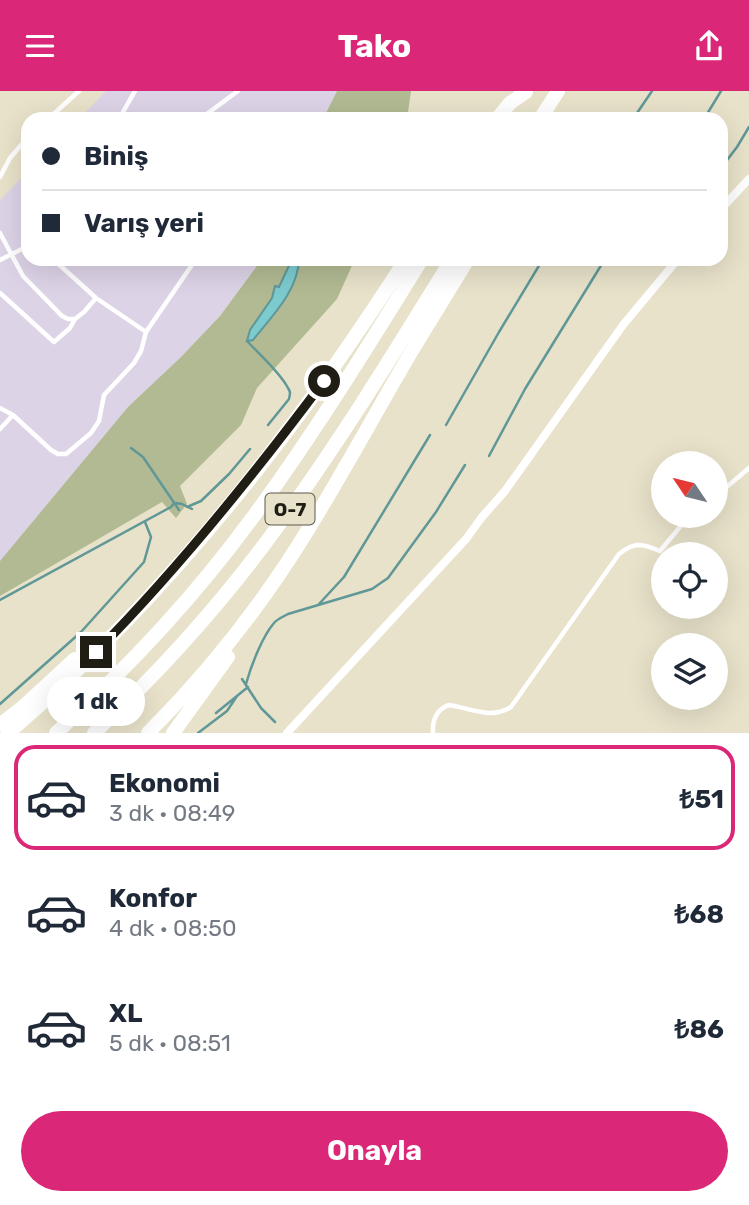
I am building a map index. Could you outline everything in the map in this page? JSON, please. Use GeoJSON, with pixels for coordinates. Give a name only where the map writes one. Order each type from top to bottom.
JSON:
{"type":"FeatureCollection","features":[{"type":"Feature","properties":{"kind":"highway"},"geometry":{"type":"LineString","coordinates":[[503,112],[526,91]]}},
{"type":"Feature","properties":{"kind":"highway"},"geometry":{"type":"LineString","coordinates":[[513,112],[526,91]]}},
{"type":"Feature","properties":{"kind":"highway"},"geometry":{"type":"LineString","coordinates":[[545,112],[560,91]]}},
{"type":"Feature","properties":{"kind":"highway"},"geometry":{"type":"LineString","coordinates":[[552,112],[560,91]]}},
{"type":"Feature","properties":{"kind":"highway"},"geometry":{"type":"LineString","coordinates":[[8,733],[111,637],[209,528],[255,472],[349,347],[401,266]]}},
{"type":"Feature","properties":{"kind":"highway","name":"O-7"},"geometry":{"type":"LineString","coordinates":[[56,733],[106,686],[173,614],[252,519],[330,406],[418,266]]}},
{"type":"Feature","properties":{"kind":"highway","name":"O-7"},"geometry":{"type":"LineString","coordinates":[[94,733],[196,628],[281,523],[362,403],[448,266]]}},
{"type":"Feature","properties":{"kind":"highway"},"geometry":{"type":"LineString","coordinates":[[149,733],[202,674],[276,579],[464,266]]}},
{"type":"Feature","properties":{"kind":"highway"},"geometry":{"type":"LineString","coordinates":[[173,733],[290,569],[307,541],[324,503]]}},
{"type":"Feature","properties":{"kind":"highway"},"geometry":{"type":"LineString","coordinates":[[0,725],[75,659],[170,562],[209,528]]}},
{"type":"Feature","properties":{"kind":"street"},"geometry":{"type":"LineString","coordinates":[[728,202],[749,179]]}},
{"type":"Feature","properties":{"kind":"street"},"geometry":{"type":"LineString","coordinates":[[287,733],[466,539],[505,491],[623,325],[672,266]]}},
{"type":"Feature","properties":{"kind":"lane"},"geometry":{"type":"LineString","coordinates":[[56,112],[79,91]]}},
{"type":"Feature","properties":{"kind":"lane"},"geometry":{"type":"LineString","coordinates":[[123,112],[135,91]]}},
{"type":"Feature","properties":{"kind":"lane"},"geometry":{"type":"LineString","coordinates":[[209,112],[237,91]]}},
{"type":"Feature","properties":{"kind":"lane"},"geometry":{"type":"LineString","coordinates":[[0,177],[10,158],[21,145]]}},
{"type":"Feature","properties":{"kind":"lane"},"geometry":{"type":"LineString","coordinates":[[0,233],[23,276],[62,316],[75,319]]}},
{"type":"Feature","properties":{"kind":"lane"},"geometry":{"type":"LineString","coordinates":[[0,260],[21,250]]}},
{"type":"Feature","properties":{"kind":"lane"},"geometry":{"type":"LineString","coordinates":[[61,266],[96,298],[146,332]]}},
{"type":"Feature","properties":{"kind":"lane"},"geometry":{"type":"LineString","coordinates":[[0,408],[13,415],[51,450],[66,454],[91,433],[99,421],[104,395],[134,363],[141,351],[146,332],[191,266]]}},
{"type":"Feature","properties":{"kind":"lane"},"geometry":{"type":"LineString","coordinates":[[0,293],[54,342],[96,298]]}},
{"type":"Feature","properties":{"kind":"lane"},"geometry":{"type":"LineString","coordinates":[[0,429],[13,415]]}},
{"type":"Feature","properties":{"kind":"lane"},"geometry":{"type":"LineString","coordinates":[[728,486],[749,468]]}},
{"type":"Feature","properties":{"kind":"lane"},"geometry":{"type":"LineString","coordinates":[[433,733],[433,722],[437,714],[441,708],[449,705],[486,713],[502,712],[512,707],[619,554],[639,544],[660,551],[679,529]]}},
{"type":"Feature","properties":{"kind":"shaded area"},"geometry":{"type":"Polygon","coordinates":[[[106,91],[337,91],[326,112],[86,112],[106,91]]]}},
{"type":"Feature","properties":{"kind":"shaded area"},"geometry":{"type":"Polygon","coordinates":[[[21,178],[21,266],[257,266],[220,316],[128,407],[0,561],[0,200],[21,178]]]}},
{"type":"Feature","properties":{"kind":"green space"},"geometry":{"type":"Polygon","coordinates":[[[337,91],[411,91],[408,112],[326,112],[337,91]]]}},
{"type":"Feature","properties":{"kind":"green space"},"geometry":{"type":"Polygon","coordinates":[[[257,266],[352,266],[337,299],[257,388],[241,425],[180,486],[187,504],[176,518],[162,502],[0,596],[0,561],[128,407],[220,316],[257,266]]]}},
{"type":"Feature","properties":{"kind":"water"},"geometry":{"type":"Polygon","coordinates":[[[289,266],[298,266],[294,282],[276,312],[253,340],[247,341],[250,330],[272,298],[275,286],[279,287],[289,266]]]}},
{"type":"Feature","properties":{"kind":"waterway"},"geometry":{"type":"LineString","coordinates":[[638,112],[652,91]]}},
{"type":"Feature","properties":{"kind":"waterway"},"geometry":{"type":"LineString","coordinates":[[708,112],[721,91]]}},
{"type":"Feature","properties":{"kind":"waterway"},"geometry":{"type":"LineString","coordinates":[[728,159],[749,127]]}},
{"type":"Feature","properties":{"kind":"waterway"},"geometry":{"type":"LineString","coordinates":[[446,425],[539,266]]}},
{"type":"Feature","properties":{"kind":"waterway"},"geometry":{"type":"LineString","coordinates":[[489,456],[525,389],[601,266]]}},
{"type":"Feature","properties":{"kind":"waterway"},"geometry":{"type":"LineString","coordinates":[[247,341],[280,376],[290,392],[289,399],[268,425]]}},
{"type":"Feature","properties":{"kind":"waterway"},"geometry":{"type":"LineString","coordinates":[[319,604],[344,577],[430,435]]}},
{"type":"Feature","properties":{"kind":"waterway"},"geometry":{"type":"LineString","coordinates":[[131,448],[143,457],[179,510]]}},
{"type":"Feature","properties":{"kind":"waterway"},"geometry":{"type":"LineString","coordinates":[[187,507],[201,501],[250,449]]}},
{"type":"Feature","properties":{"kind":"waterway"},"geometry":{"type":"LineString","coordinates":[[246,684],[261,644],[277,620],[288,614],[372,589],[388,578],[436,512],[465,465]]}},
{"type":"Feature","properties":{"kind":"waterway"},"geometry":{"type":"LineString","coordinates":[[0,600],[174,503]]}},
{"type":"Feature","properties":{"kind":"waterway"},"geometry":{"type":"LineString","coordinates":[[176,503],[192,509]]}},
{"type":"Feature","properties":{"kind":"waterway"},"geometry":{"type":"LineString","coordinates":[[0,704],[81,632],[144,562],[151,537],[145,522]]}},
{"type":"Feature","properties":{"kind":"waterway"},"geometry":{"type":"LineString","coordinates":[[242,679],[261,708],[275,722]]}},
{"type":"Feature","properties":{"kind":"waterway"},"geometry":{"type":"LineString","coordinates":[[216,713],[248,687]]}},
{"type":"Feature","properties":{"kind":"waterway"},"geometry":{"type":"LineString","coordinates":[[198,733],[227,711],[237,696]]}},
{"type":"Feature","properties":{"kind":"route"},"geometry":{"type":"LineString","coordinates":[[96,652],[209,528],[324,381]]}}]}
